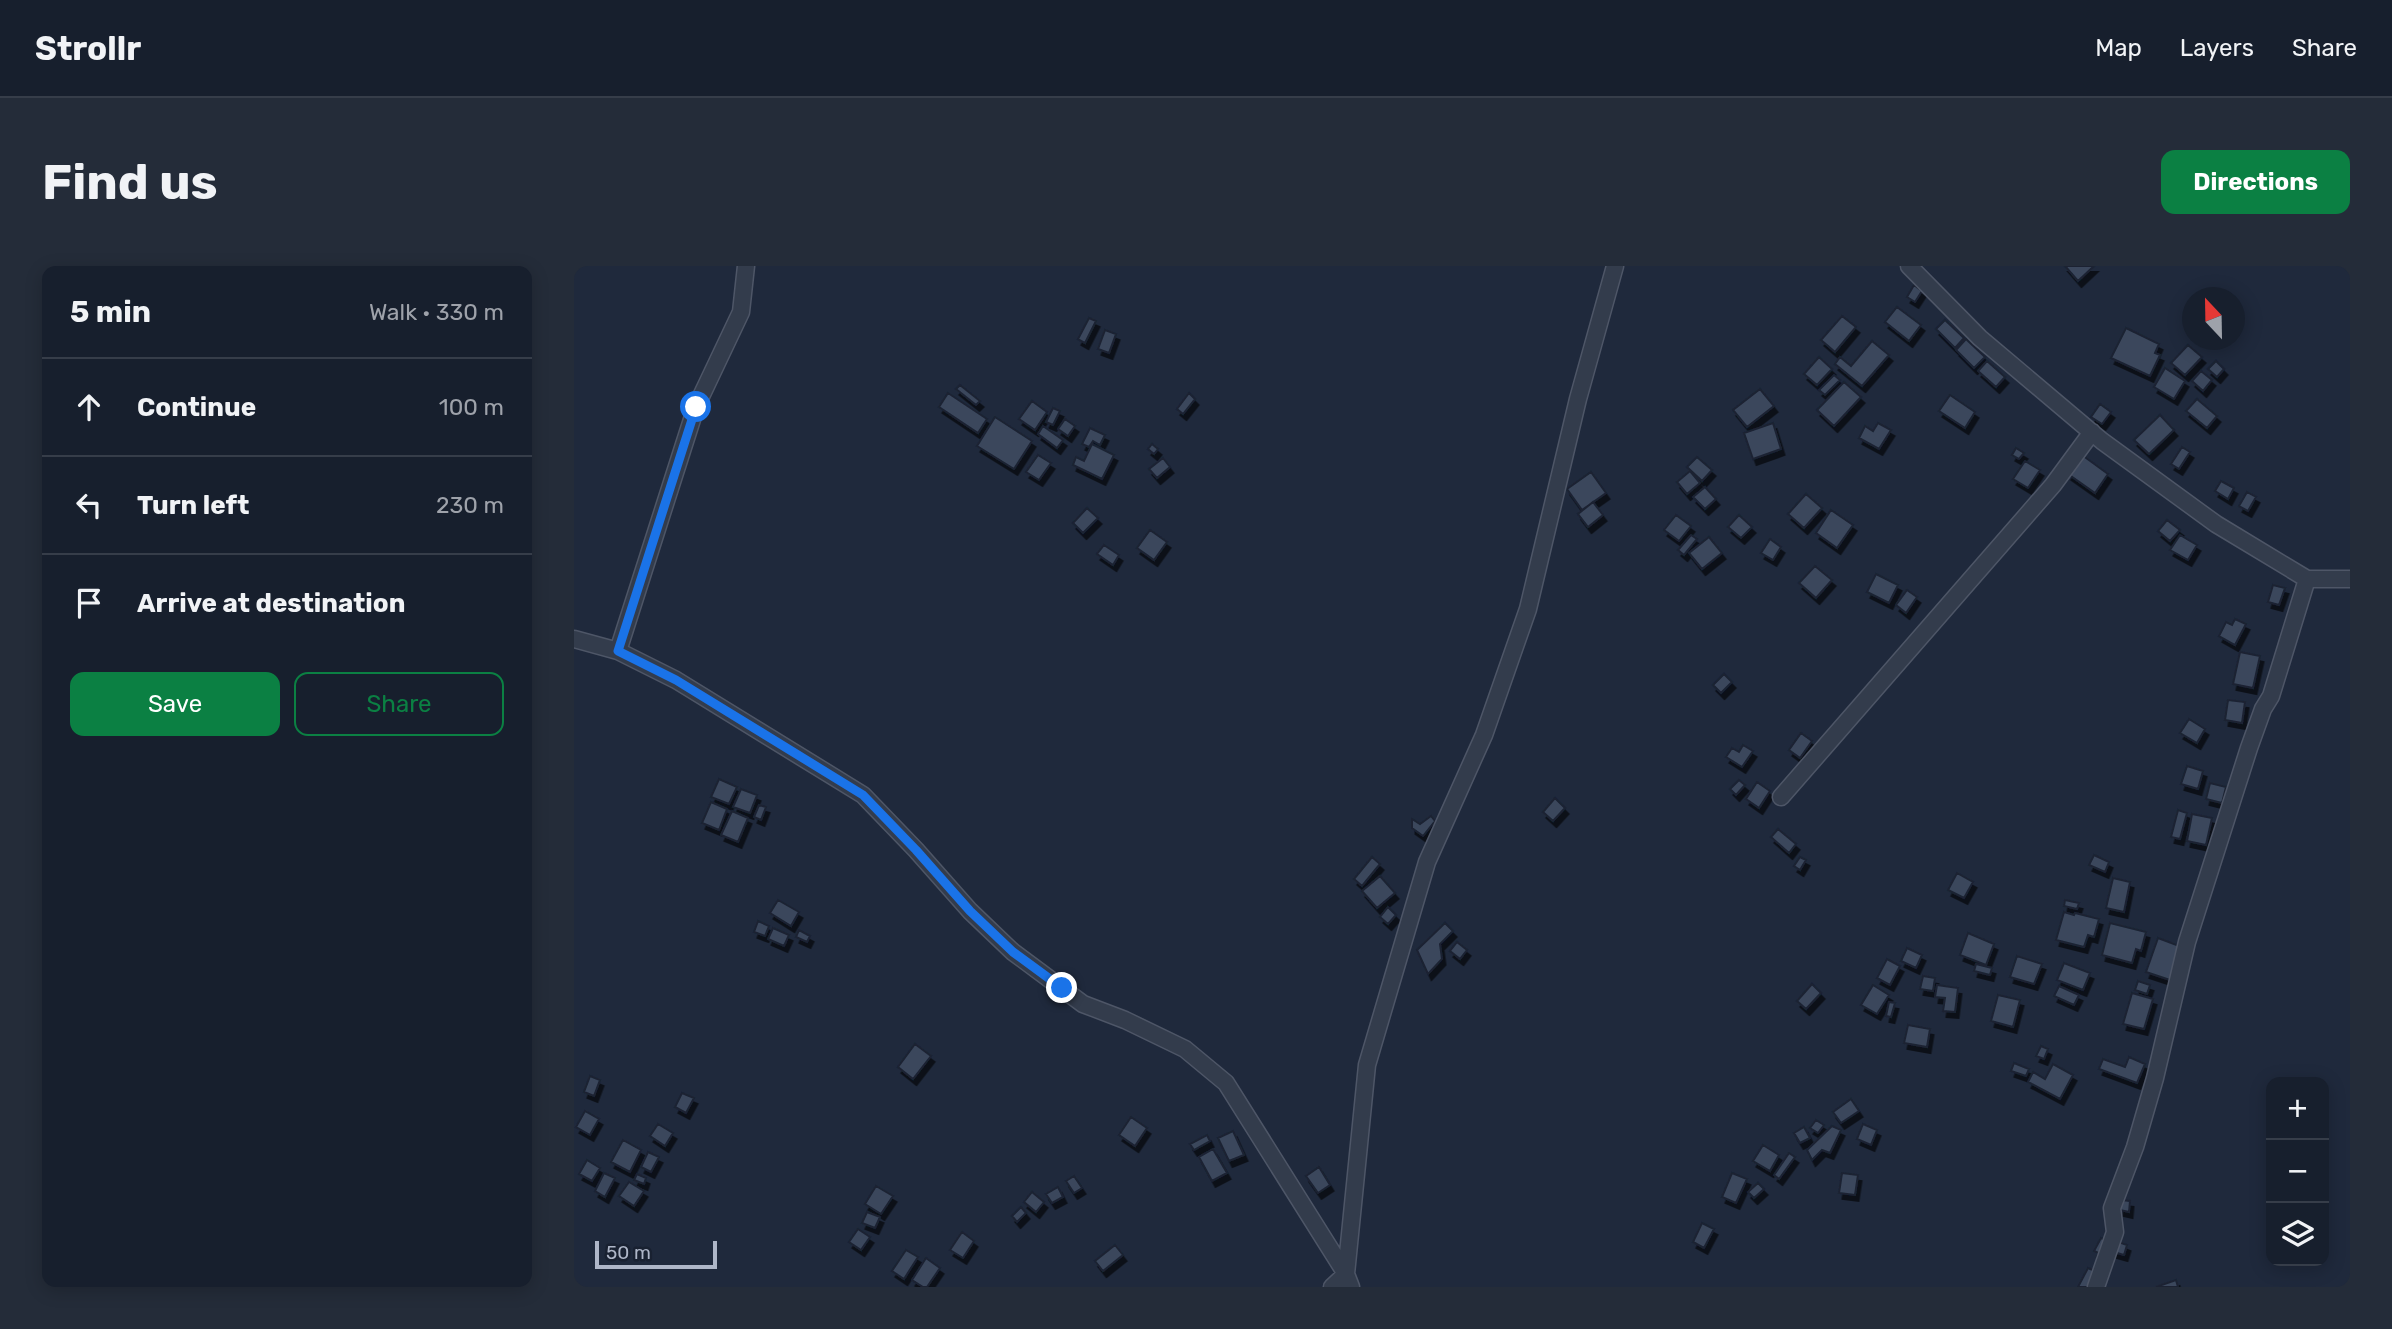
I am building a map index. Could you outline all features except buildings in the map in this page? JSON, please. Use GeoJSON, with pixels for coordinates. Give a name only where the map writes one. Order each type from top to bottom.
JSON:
{"type":"FeatureCollection","features":[{"type":"Feature","properties":{"kind":"street"},"geometry":{"type":"LineString","coordinates":[[618,651],[696,407],[741,312],[746,266]]}},
{"type":"Feature","properties":{"kind":"street"},"geometry":{"type":"LineString","coordinates":[[1348,1280],[1367,1065],[1427,862],[1484,735],[1528,609],[1578,399],[1615,266]]}},
{"type":"Feature","properties":{"kind":"street"},"geometry":{"type":"LineString","coordinates":[[1909,266],[1980,338],[2092,432],[2216,524],[2307,579],[2350,579]]}},
{"type":"Feature","properties":{"kind":"street"},"geometry":{"type":"LineString","coordinates":[[1781,797],[2053,485],[2092,432]]}},
{"type":"Feature","properties":{"kind":"street"},"geometry":{"type":"LineString","coordinates":[[2096,1287],[2115,1232],[2112,1208],[2135,1147],[2152,1090],[2186,942],[2254,735],[2271,695],[2307,579]]}},
{"type":"Feature","properties":{"kind":"street"},"geometry":{"type":"LineString","coordinates":[[574,639],[618,651],[676,680],[863,795],[970,911],[1013,952],[1083,1004],[1125,1020],[1185,1049],[1226,1083],[1348,1280]]}},
{"type":"Feature","properties":{"kind":"street"},"geometry":{"type":"LineString","coordinates":[[1332,1287],[1348,1280]]}},
{"type":"Feature","properties":{"kind":"route"},"geometry":{"type":"LineString","coordinates":[[696,407],[618,651],[676,680],[863,795],[970,911],[1013,952],[1062,988]]}}]}
